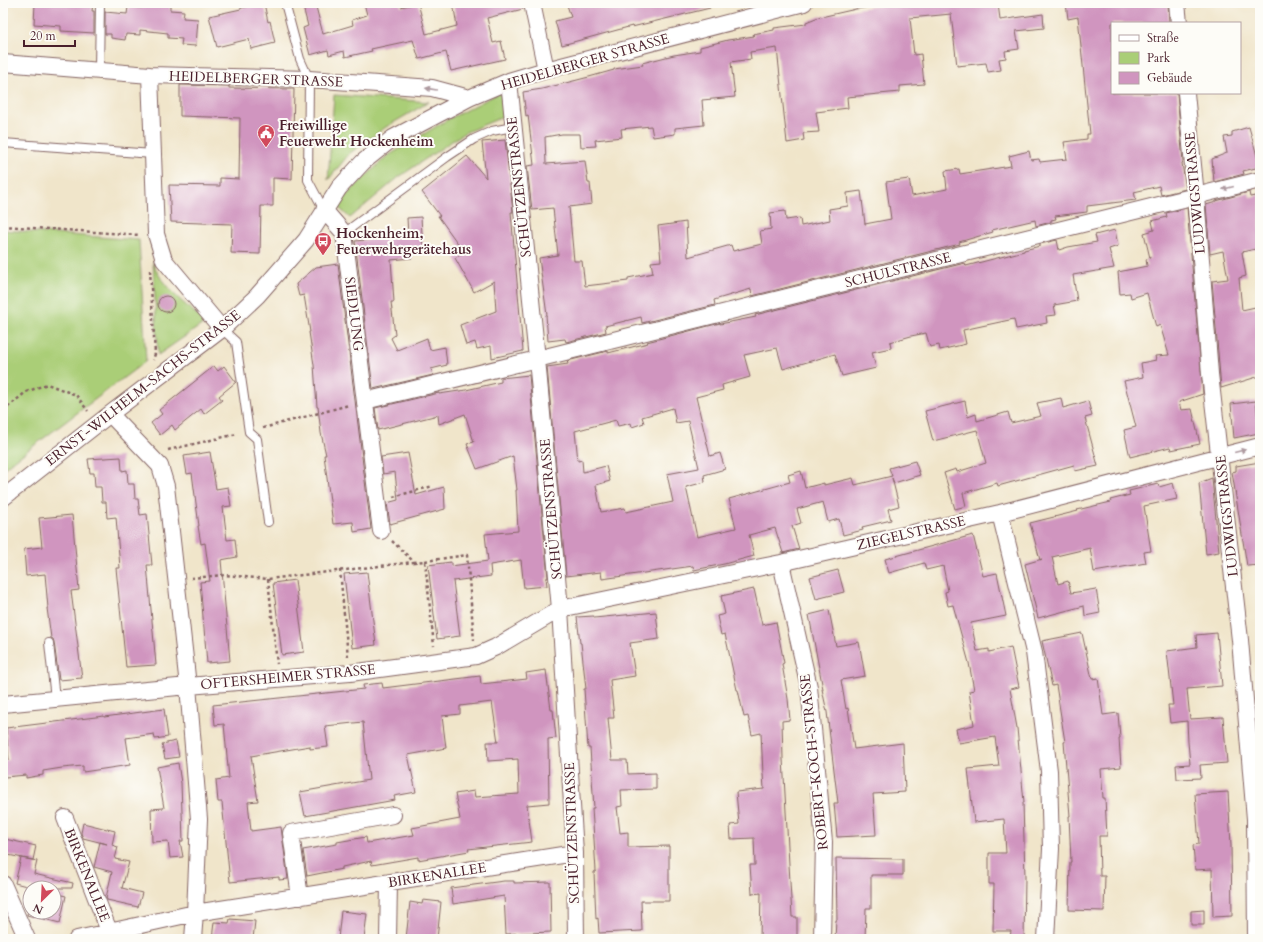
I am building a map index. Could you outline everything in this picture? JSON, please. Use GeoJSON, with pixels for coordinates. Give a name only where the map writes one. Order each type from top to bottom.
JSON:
{"type":"FeatureCollection","features":[{"type":"Feature","properties":{"kind":"street"},"geometry":{"type":"LineString","coordinates":[[532,3],[546,70]]}},
{"type":"Feature","properties":{"kind":"street","name":"HEIDELBERGER STRASSE"},"geometry":{"type":"LineString","coordinates":[[3,63],[150,75],[309,79],[432,88],[469,98],[509,81],[546,70],[804,3]]}},
{"type":"Feature","properties":{"kind":"street"},"geometry":{"type":"LineString","coordinates":[[1177,3],[1179,22]]}},
{"type":"Feature","properties":{"kind":"street","name":"HEIDELBERGER STRASSE"},"geometry":{"type":"LineString","coordinates":[[150,75],[156,234],[164,260],[222,329]]}},
{"type":"Feature","properties":{"kind":"street","name":"SCHÜTZENSTRASSE"},"geometry":{"type":"LineString","coordinates":[[509,81],[560,609],[575,853],[576,939]]}},
{"type":"Feature","properties":{"kind":"street","name":"LUDWIGSTRASSE"},"geometry":{"type":"LineString","coordinates":[[1186,94],[1210,374],[1240,640],[1258,819],[1256,939]]}},
{"type":"Feature","properties":{"kind":"street","name":"ERNST-WILHELM-SACHS-STRASSE"},"geometry":{"type":"LineString","coordinates":[[3,498],[222,329],[257,296],[306,240],[339,188],[364,162],[393,138],[469,98]]}},
{"type":"Feature","properties":{"kind":"street","name":"SCHULSTRASSE"},"geometry":{"type":"LineString","coordinates":[[537,359],[1260,180]]}},
{"type":"Feature","properties":{"kind":"street"},"geometry":{"type":"LineString","coordinates":[[324,210],[344,233]]}},
{"type":"Feature","properties":{"kind":"street","name":"SIEDLUNG"},"geometry":{"type":"LineString","coordinates":[[344,233],[382,531]]}},
{"type":"Feature","properties":{"kind":"street"},"geometry":{"type":"LineString","coordinates":[[365,401],[537,359]]}},
{"type":"Feature","properties":{"kind":"street"},"geometry":{"type":"LineString","coordinates":[[110,414],[160,466],[166,486],[188,686],[199,818],[193,939]]}},
{"type":"Feature","properties":{"kind":"street","name":"ZIEGELSTRASSE"},"geometry":{"type":"LineString","coordinates":[[560,609],[781,563],[1000,513],[1260,446]]}},
{"type":"Feature","properties":{"kind":"street"},"geometry":{"type":"LineString","coordinates":[[1000,513],[1034,652],[1049,771],[1052,849],[1046,939]]}},
{"type":"Feature","properties":{"kind":"street","name":"ROBERT-KOCH-STRASSE"},"geometry":{"type":"LineString","coordinates":[[781,563],[809,687],[824,842],[822,939]]}},
{"type":"Feature","properties":{"kind":"street","name":"OFTERSHEIMER STRASSE"},"geometry":{"type":"LineString","coordinates":[[3,704],[350,672],[476,656],[496,647],[560,609]]}},
{"type":"Feature","properties":{"kind":"street"},"geometry":{"type":"LineString","coordinates":[[300,897],[290,833],[393,815]]}},
{"type":"Feature","properties":{"kind":"street","name":"BIRKENALLEE"},"geometry":{"type":"LineString","coordinates":[[65,818],[109,931]]}},
{"type":"Feature","properties":{"kind":"street","name":"BIRKENALLEE"},"geometry":{"type":"LineString","coordinates":[[77,939],[195,913],[575,853]]}},
{"type":"Feature","properties":{"kind":"street"},"geometry":{"type":"LineString","coordinates":[[388,939],[389,883]]}},
{"type":"Feature","properties":{"kind":"street"},"geometry":{"type":"LineString","coordinates":[[3,884],[26,939]]}},
{"type":"Feature","properties":{"kind":"lane"},"geometry":{"type":"LineString","coordinates":[[99,71],[100,3]]}},
{"type":"Feature","properties":{"kind":"lane"},"geometry":{"type":"LineString","coordinates":[[285,3],[300,59],[309,79],[308,180],[324,210]]}},
{"type":"Feature","properties":{"kind":"lane"},"geometry":{"type":"LineString","coordinates":[[344,233],[474,139],[492,131],[513,127]]}},
{"type":"Feature","properties":{"kind":"lane"},"geometry":{"type":"LineString","coordinates":[[3,143],[153,154]]}},
{"type":"Feature","properties":{"kind":"lane"},"geometry":{"type":"LineString","coordinates":[[222,329],[236,342],[249,432],[257,439],[268,522]]}},
{"type":"Feature","properties":{"kind":"lane"},"geometry":{"type":"LineString","coordinates":[[49,643],[55,699]]}},
{"type":"Feature","properties":{"kind":"path"},"geometry":{"type":"LineString","coordinates":[[3,226],[148,235],[156,234]]}},
{"type":"Feature","properties":{"kind":"path"},"geometry":{"type":"LineString","coordinates":[[150,267],[155,354],[150,368],[151,383]]}},
{"type":"Feature","properties":{"kind":"path"},"geometry":{"type":"LineString","coordinates":[[3,411],[26,392],[47,384],[76,395],[90,413]]}},
{"type":"Feature","properties":{"kind":"path"},"geometry":{"type":"LineString","coordinates":[[378,502],[433,486]]}},
{"type":"Feature","properties":{"kind":"path"},"geometry":{"type":"LineString","coordinates":[[382,531],[414,562]]}},
{"type":"Feature","properties":{"kind":"path"},"geometry":{"type":"LineString","coordinates":[[177,580],[224,574],[268,579],[467,555],[476,656]]}},
{"type":"Feature","properties":{"kind":"path"},"geometry":{"type":"LineString","coordinates":[[425,561],[435,660]]}},
{"type":"Feature","properties":{"kind":"path"},"geometry":{"type":"LineString","coordinates":[[340,570],[350,672]]}},
{"type":"Feature","properties":{"kind":"path"},"geometry":{"type":"LineString","coordinates":[[268,579],[278,678]]}},
{"type":"Feature","properties":{"kind":"green space"},"geometry":{"type":"Polygon","coordinates":[[[501,92],[505,116],[464,133],[399,177],[350,218],[336,205],[386,157],[445,121],[501,92]]]}},
{"type":"Feature","properties":{"kind":"green space"},"geometry":{"type":"Polygon","coordinates":[[[334,95],[429,102],[386,127],[350,153],[328,180],[334,95]]]}},
{"type":"Feature","properties":{"kind":"green space"},"geometry":{"type":"Polygon","coordinates":[[[3,230],[139,240],[146,361],[3,469],[3,230]]]}},
{"type":"Feature","properties":{"kind":"green space"},"geometry":{"type":"Polygon","coordinates":[[[153,262],[162,280],[175,295],[206,322],[158,355],[153,262]]]}},
{"type":"Feature","properties":{"kind":"building"},"geometry":{"type":"Polygon","coordinates":[[[35,3],[93,3],[92,11],[94,11],[94,33],[61,31],[61,26],[34,24],[35,3]]]}},
{"type":"Feature","properties":{"kind":"building"},"geometry":{"type":"Polygon","coordinates":[[[142,3],[170,4],[170,10],[184,11],[183,18],[198,19],[196,46],[181,45],[182,39],[168,38],[168,33],[140,30],[140,35],[126,34],[125,40],[111,38],[111,34],[105,34],[105,12],[127,14],[128,7],[142,8],[142,3]]]}},
{"type":"Feature","properties":{"kind":"building"},"geometry":{"type":"Polygon","coordinates":[[[264,3],[275,43],[251,49],[249,39],[217,47],[209,16],[264,3]]]}},
{"type":"Feature","properties":{"kind":"building"},"geometry":{"type":"Polygon","coordinates":[[[302,3],[315,3],[323,34],[353,25],[352,20],[367,15],[364,3],[400,3],[401,7],[418,3],[426,34],[457,26],[453,3],[523,3],[523,9],[487,18],[493,43],[501,41],[505,59],[451,71],[446,52],[419,59],[413,40],[371,49],[372,51],[345,57],[344,51],[329,55],[328,50],[310,55],[303,28],[308,26],[302,3]]]}},
{"type":"Feature","properties":{"kind":"building"},"geometry":{"type":"Polygon","coordinates":[[[576,3],[710,3],[710,8],[632,26],[562,45],[555,21],[571,17],[567,5],[576,3]]]}},
{"type":"Feature","properties":{"kind":"building"},"geometry":{"type":"Polygon","coordinates":[[[998,3],[1000,20],[1043,14],[1044,28],[1016,31],[1019,49],[1005,51],[1006,58],[999,59],[1001,70],[988,72],[986,63],[957,66],[951,14],[910,18],[914,55],[921,54],[924,84],[900,86],[900,92],[847,97],[848,108],[816,112],[819,132],[803,133],[804,140],[787,143],[777,48],[750,52],[751,59],[731,62],[735,97],[702,100],[704,125],[675,128],[675,134],[653,137],[651,126],[621,129],[622,137],[595,140],[596,146],[581,147],[580,134],[562,134],[545,137],[546,164],[585,161],[588,183],[590,183],[592,204],[569,207],[574,261],[582,261],[585,286],[628,281],[628,278],[653,273],[651,262],[661,261],[658,226],[686,222],[688,257],[731,245],[733,251],[762,244],[760,231],[771,229],[770,213],[785,211],[786,220],[800,218],[801,226],[830,220],[829,209],[848,206],[847,193],[861,191],[865,224],[891,219],[886,182],[909,179],[912,196],[947,189],[945,171],[959,169],[960,174],[1011,166],[1009,156],[1029,151],[1031,160],[1039,159],[1040,162],[1067,159],[1064,142],[1087,139],[1087,134],[1090,134],[1078,17],[1068,19],[1066,3],[1168,3],[1169,22],[1111,22],[1111,94],[1177,94],[1182,163],[1186,189],[1161,195],[1159,186],[1134,192],[1136,200],[1087,206],[1087,212],[1055,216],[1056,219],[1051,220],[1051,222],[1036,226],[1035,220],[992,230],[993,232],[959,242],[960,244],[752,296],[751,289],[714,300],[715,305],[642,323],[641,317],[605,326],[606,332],[566,342],[565,339],[548,341],[547,315],[539,258],[558,255],[553,208],[532,210],[527,166],[534,165],[528,115],[526,116],[523,92],[542,89],[614,69],[643,65],[642,63],[674,55],[700,51],[700,47],[728,40],[754,36],[753,34],[774,30],[774,28],[806,24],[806,22],[821,16],[892,4],[998,3]]]}},
{"type":"Feature","properties":{"kind":"building","name":"Freiwillige Feuerwehr Hockenheim"},"geometry":{"type":"Polygon","coordinates":[[[180,85],[229,86],[229,88],[294,89],[292,179],[273,178],[273,206],[261,206],[260,254],[231,253],[232,224],[171,222],[169,185],[220,186],[220,178],[239,179],[240,118],[180,116],[180,85]]]}},
{"type":"Feature","properties":{"kind":"building"},"geometry":{"type":"Polygon","coordinates":[[[1249,127],[1260,167],[1243,171],[1244,174],[1214,182],[1212,159],[1227,153],[1224,137],[1232,136],[1232,132],[1249,127]]]}},
{"type":"Feature","properties":{"kind":"building"},"geometry":{"type":"Polygon","coordinates":[[[505,140],[513,212],[511,212],[523,351],[492,358],[491,346],[477,349],[475,342],[466,345],[460,325],[496,311],[494,281],[474,292],[455,258],[464,252],[422,192],[467,156],[486,178],[482,142],[505,140]]]}},
{"type":"Feature","properties":{"kind":"building"},"geometry":{"type":"Polygon","coordinates":[[[1249,192],[1250,197],[1260,195],[1260,248],[1242,252],[1246,276],[1239,278],[1242,310],[1260,306],[1260,376],[1221,388],[1212,281],[1228,279],[1223,251],[1210,254],[1206,205],[1249,192]]]}},
{"type":"Feature","properties":{"kind":"building"},"geometry":{"type":"Polygon","coordinates":[[[1187,208],[1203,394],[1179,402],[1181,410],[1192,409],[1200,444],[1171,450],[1170,447],[1130,457],[1124,430],[1136,427],[1124,381],[1143,377],[1141,363],[1156,360],[1155,356],[1169,355],[1160,325],[1156,327],[1147,293],[1131,298],[1130,293],[1120,294],[1118,272],[1147,266],[1146,259],[1150,258],[1144,233],[1154,230],[1152,221],[1167,217],[1166,213],[1187,208]]]}},
{"type":"Feature","properties":{"kind":"building"},"geometry":{"type":"Polygon","coordinates":[[[421,217],[423,251],[411,252],[412,258],[391,260],[394,302],[391,302],[395,335],[391,338],[397,350],[427,338],[430,350],[445,347],[447,365],[431,369],[433,375],[373,389],[355,241],[408,236],[407,218],[421,217]]]}},
{"type":"Feature","properties":{"kind":"building"},"geometry":{"type":"Polygon","coordinates":[[[1115,230],[1118,246],[1109,249],[1114,268],[1073,275],[1077,301],[1054,305],[1056,315],[1046,316],[1047,323],[1016,329],[1014,319],[963,330],[966,344],[940,350],[939,345],[930,347],[926,333],[911,336],[890,342],[891,348],[872,352],[876,368],[842,376],[835,354],[783,369],[777,348],[744,355],[750,377],[722,385],[723,390],[696,397],[710,456],[720,453],[725,469],[704,475],[705,482],[686,487],[697,537],[736,528],[729,499],[790,482],[788,475],[801,471],[805,488],[853,478],[855,485],[892,476],[889,468],[915,461],[920,475],[894,483],[892,478],[899,506],[888,509],[891,520],[862,527],[863,530],[843,535],[839,519],[828,522],[823,502],[797,509],[801,523],[792,526],[799,549],[783,553],[775,528],[749,535],[754,556],[724,564],[694,570],[693,566],[602,579],[601,572],[566,576],[547,367],[568,364],[567,361],[608,351],[608,353],[720,323],[756,317],[755,315],[965,263],[966,266],[1024,251],[1040,246],[1040,244],[1057,240],[1059,250],[1097,242],[1095,235],[1115,230]],[[673,408],[642,417],[644,423],[632,427],[631,423],[618,426],[616,420],[575,431],[578,461],[582,460],[583,472],[606,466],[610,481],[596,485],[601,512],[625,508],[626,512],[673,502],[667,474],[699,468],[688,421],[676,423],[673,408]]]}},
{"type":"Feature","properties":{"kind":"building"},"geometry":{"type":"Polygon","coordinates":[[[338,264],[371,529],[354,532],[353,522],[333,524],[324,455],[326,455],[317,407],[310,332],[304,295],[299,296],[296,284],[316,267],[338,264]]]}},
{"type":"Feature","properties":{"kind":"building"},"geometry":{"type":"Polygon","coordinates":[[[166,296],[172,298],[174,304],[172,310],[166,312],[160,310],[158,304],[160,298],[166,296]]]}},
{"type":"Feature","properties":{"kind":"building"},"geometry":{"type":"Polygon","coordinates":[[[214,366],[218,371],[224,366],[236,382],[219,396],[222,400],[204,414],[201,409],[175,430],[172,425],[160,435],[151,423],[162,414],[159,410],[214,366]]]}},
{"type":"Feature","properties":{"kind":"building"},"geometry":{"type":"Polygon","coordinates":[[[529,375],[548,578],[546,578],[547,586],[524,588],[521,560],[490,565],[491,576],[453,581],[460,636],[437,639],[428,565],[451,562],[451,566],[488,561],[485,534],[518,531],[517,490],[513,456],[477,469],[467,444],[474,442],[465,414],[439,424],[438,415],[378,430],[375,408],[439,393],[466,390],[501,382],[501,378],[529,375]]]}},
{"type":"Feature","properties":{"kind":"building"},"geometry":{"type":"Polygon","coordinates":[[[1061,398],[1063,408],[1088,401],[1092,416],[1085,418],[1098,466],[1075,471],[1074,465],[998,486],[997,483],[963,493],[966,506],[955,509],[944,473],[956,469],[957,472],[986,463],[977,430],[933,441],[925,411],[965,401],[968,417],[976,414],[977,421],[1008,412],[1011,423],[1041,416],[1037,403],[1061,398]]]}},
{"type":"Feature","properties":{"kind":"building"},"geometry":{"type":"Polygon","coordinates":[[[1256,401],[1259,433],[1234,438],[1231,404],[1256,401]]]}},
{"type":"Feature","properties":{"kind":"building"},"geometry":{"type":"Polygon","coordinates":[[[210,452],[216,489],[228,487],[231,506],[223,507],[227,540],[235,539],[237,557],[221,560],[230,661],[207,663],[200,582],[210,581],[205,543],[201,544],[198,526],[192,473],[187,474],[184,456],[210,452]]]}},
{"type":"Feature","properties":{"kind":"building"},"geometry":{"type":"Polygon","coordinates":[[[408,453],[416,495],[444,487],[445,509],[390,524],[387,503],[398,500],[395,472],[383,474],[381,457],[408,453]]]}},
{"type":"Feature","properties":{"kind":"building"},"geometry":{"type":"Polygon","coordinates":[[[121,457],[122,471],[127,470],[128,484],[134,484],[135,499],[138,499],[140,515],[147,514],[152,565],[147,565],[156,665],[126,667],[116,568],[120,568],[116,517],[107,518],[106,502],[102,502],[101,487],[95,487],[94,473],[90,473],[88,459],[121,457]]]}},
{"type":"Feature","properties":{"kind":"building"},"geometry":{"type":"Polygon","coordinates":[[[1260,462],[1260,565],[1247,566],[1232,472],[1236,471],[1236,466],[1260,462]]]}},
{"type":"Feature","properties":{"kind":"building"},"geometry":{"type":"Polygon","coordinates":[[[1212,478],[1219,552],[1206,554],[1199,483],[1212,478]]]}},
{"type":"Feature","properties":{"kind":"building"},"geometry":{"type":"Polygon","coordinates":[[[1173,483],[1177,499],[1144,506],[1151,551],[1144,552],[1146,563],[1094,572],[1090,548],[1052,557],[1058,584],[1068,581],[1071,593],[1096,589],[1100,613],[1085,616],[1084,606],[1038,618],[1025,564],[1040,560],[1030,523],[1111,502],[1110,500],[1130,495],[1129,491],[1158,484],[1159,487],[1173,483]]]}},
{"type":"Feature","properties":{"kind":"building"},"geometry":{"type":"Polygon","coordinates":[[[72,515],[79,590],[71,591],[82,678],[59,680],[54,642],[51,638],[47,608],[45,574],[26,576],[24,549],[42,547],[39,518],[72,515]]]}},
{"type":"Feature","properties":{"kind":"building"},"geometry":{"type":"Polygon","coordinates":[[[973,535],[983,576],[997,573],[1006,616],[971,623],[977,651],[989,649],[989,652],[1011,647],[1019,687],[1010,689],[1017,728],[1024,802],[1024,939],[1010,939],[1011,931],[993,931],[994,884],[989,884],[989,853],[1006,853],[1004,819],[974,822],[968,769],[999,766],[995,737],[959,743],[956,729],[974,725],[969,691],[974,690],[969,663],[953,605],[948,606],[945,592],[948,591],[943,566],[926,570],[924,563],[889,573],[885,559],[973,535]]]}},
{"type":"Feature","properties":{"kind":"building"},"geometry":{"type":"Polygon","coordinates":[[[838,570],[844,592],[816,599],[810,577],[838,570]]]}},
{"type":"Feature","properties":{"kind":"building"},"geometry":{"type":"Polygon","coordinates":[[[367,572],[376,645],[352,648],[344,574],[367,572]]]}},
{"type":"Feature","properties":{"kind":"building"},"geometry":{"type":"Polygon","coordinates":[[[295,580],[304,652],[282,655],[273,583],[295,580]]]}},
{"type":"Feature","properties":{"kind":"building"},"geometry":{"type":"Polygon","coordinates":[[[754,589],[762,625],[776,622],[784,663],[782,664],[790,720],[782,721],[783,759],[792,917],[797,917],[797,939],[760,939],[761,893],[752,894],[750,865],[755,865],[754,838],[731,839],[730,825],[739,824],[736,792],[764,789],[761,733],[752,735],[748,716],[744,717],[725,634],[721,635],[717,616],[725,614],[721,596],[754,589]]]}},
{"type":"Feature","properties":{"kind":"building"},"geometry":{"type":"Polygon","coordinates":[[[829,610],[836,646],[859,642],[865,676],[841,680],[846,709],[848,708],[854,749],[903,743],[905,792],[873,794],[876,835],[837,837],[834,803],[838,803],[827,712],[809,615],[829,610]]]}},
{"type":"Feature","properties":{"kind":"building"},"geometry":{"type":"Polygon","coordinates":[[[656,612],[659,639],[630,643],[635,676],[610,680],[614,718],[608,718],[612,760],[627,760],[628,774],[656,773],[656,789],[621,790],[622,806],[617,807],[620,833],[628,832],[628,847],[669,846],[669,901],[641,901],[642,931],[599,933],[598,918],[596,919],[594,872],[596,871],[592,808],[594,808],[584,689],[586,689],[577,617],[594,616],[594,618],[656,612]]]}},
{"type":"Feature","properties":{"kind":"building"},"geometry":{"type":"Polygon","coordinates":[[[1082,633],[1092,679],[1098,678],[1103,715],[1118,713],[1120,738],[1121,767],[1101,769],[1103,798],[1105,798],[1107,836],[1099,836],[1100,876],[1105,876],[1104,911],[1069,910],[1071,862],[1070,816],[1065,742],[1056,685],[1052,686],[1042,641],[1082,633]]]}},
{"type":"Feature","properties":{"kind":"building"},"geometry":{"type":"Polygon","coordinates":[[[1217,633],[1222,686],[1187,689],[1190,719],[1223,717],[1227,763],[1200,765],[1201,778],[1177,779],[1176,765],[1190,764],[1187,721],[1170,723],[1168,705],[1173,705],[1167,651],[1197,647],[1196,635],[1217,633]]]}},
{"type":"Feature","properties":{"kind":"building"},"geometry":{"type":"Polygon","coordinates":[[[546,670],[556,738],[548,739],[549,803],[527,805],[532,842],[468,849],[469,851],[418,860],[418,857],[372,865],[371,861],[307,876],[303,850],[366,837],[367,843],[414,835],[412,828],[460,819],[455,794],[474,791],[475,797],[519,794],[518,759],[488,761],[487,742],[498,742],[492,702],[460,706],[460,714],[442,716],[446,748],[408,755],[416,792],[394,796],[395,800],[305,816],[300,792],[369,780],[363,722],[325,726],[328,747],[310,749],[310,746],[251,756],[258,801],[248,802],[251,831],[281,827],[288,879],[279,880],[279,877],[230,882],[222,802],[218,802],[216,780],[229,778],[224,724],[215,725],[213,705],[364,689],[363,685],[382,683],[383,688],[480,676],[481,684],[527,679],[526,673],[546,670]]]}},
{"type":"Feature","properties":{"kind":"building"},"geometry":{"type":"Polygon","coordinates":[[[164,709],[168,737],[155,739],[154,734],[126,738],[130,765],[83,772],[83,766],[62,768],[43,771],[43,775],[26,778],[26,775],[5,777],[3,761],[9,760],[6,728],[164,709]]]}},
{"type":"Feature","properties":{"kind":"building"},"geometry":{"type":"Polygon","coordinates":[[[176,741],[179,757],[165,759],[162,744],[176,741]]]}},
{"type":"Feature","properties":{"kind":"building"},"geometry":{"type":"Polygon","coordinates":[[[178,763],[181,783],[183,841],[180,841],[183,857],[170,858],[168,841],[152,842],[151,809],[164,808],[157,767],[178,763]]]}},
{"type":"Feature","properties":{"kind":"building"},"geometry":{"type":"Polygon","coordinates":[[[1228,792],[1231,845],[1232,916],[1213,917],[1212,869],[1195,870],[1193,845],[1199,844],[1195,794],[1228,792]]]}},
{"type":"Feature","properties":{"kind":"building"},"geometry":{"type":"Polygon","coordinates":[[[83,823],[115,831],[112,845],[118,847],[115,859],[129,862],[122,888],[142,893],[138,907],[107,900],[106,898],[112,872],[94,867],[100,842],[83,838],[81,833],[83,823]]]}},
{"type":"Feature","properties":{"kind":"building"},"geometry":{"type":"Polygon","coordinates":[[[5,839],[36,846],[33,860],[3,854],[5,839]]]}},
{"type":"Feature","properties":{"kind":"building"},"geometry":{"type":"Polygon","coordinates":[[[21,858],[37,861],[34,874],[60,880],[22,880],[22,885],[15,883],[21,858]]]}},
{"type":"Feature","properties":{"kind":"building"},"geometry":{"type":"Polygon","coordinates":[[[836,858],[903,859],[903,875],[871,875],[871,908],[866,908],[865,939],[835,939],[837,920],[836,858]]]}},
{"type":"Feature","properties":{"kind":"building"},"geometry":{"type":"Polygon","coordinates":[[[62,880],[73,883],[72,888],[62,888],[62,880]]]}},
{"type":"Feature","properties":{"kind":"building"},"geometry":{"type":"Polygon","coordinates":[[[514,881],[514,883],[550,882],[551,932],[506,934],[504,896],[453,904],[451,888],[514,881]]]}},
{"type":"Feature","properties":{"kind":"building"},"geometry":{"type":"Polygon","coordinates":[[[62,895],[66,896],[62,914],[62,895]]]}},
{"type":"Feature","properties":{"kind":"building"},"geometry":{"type":"Polygon","coordinates":[[[423,900],[441,902],[437,939],[406,939],[410,902],[422,904],[423,900]]]}},
{"type":"Feature","properties":{"kind":"building"},"geometry":{"type":"Polygon","coordinates":[[[1204,910],[1204,925],[1191,925],[1191,911],[1204,910]]]}},
{"type":"Feature","properties":{"kind":"building"},"geometry":{"type":"Polygon","coordinates":[[[341,911],[367,914],[364,939],[338,939],[341,911]]]}},
{"type":"Feature","properties":{"kind":"building"},"geometry":{"type":"Polygon","coordinates":[[[230,919],[255,921],[253,939],[212,939],[214,922],[229,923],[230,919]]]}},
{"type":"Feature","properties":{"kind":"building"},"geometry":{"type":"Polygon","coordinates":[[[48,920],[61,920],[60,923],[48,920]]]}},
{"type":"Feature","properties":{"kind":"place","name":"Freiwillige Feuerwehr Hockenheim"},"geometry":{"type":"Point","coordinates":[266,148]}},
{"type":"Feature","properties":{"kind":"place","name":"Hockenheim, Feuerwehrgerätehaus"},"geometry":{"type":"Point","coordinates":[323,256]}}]}
